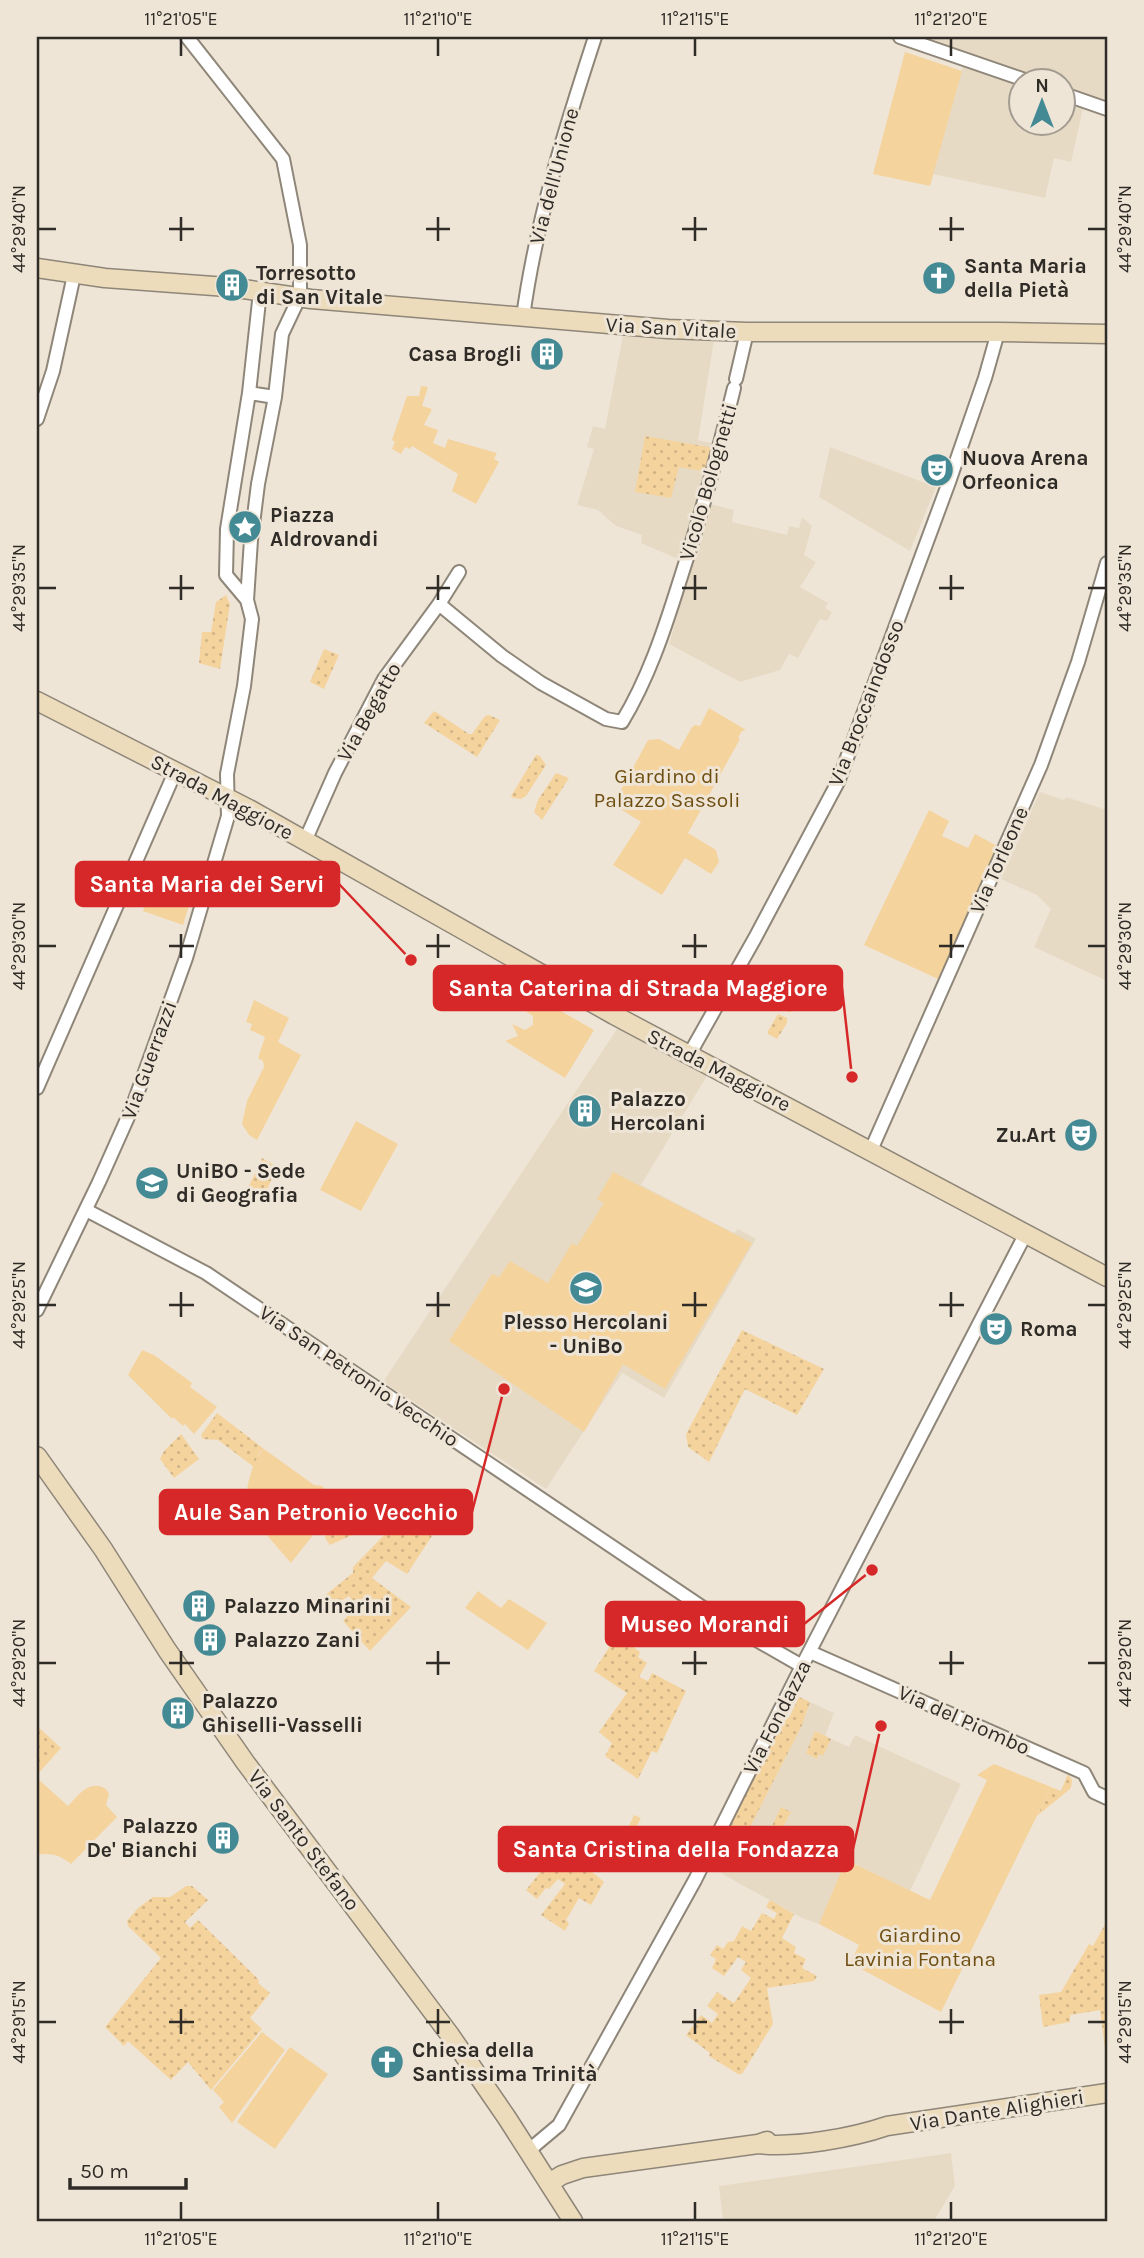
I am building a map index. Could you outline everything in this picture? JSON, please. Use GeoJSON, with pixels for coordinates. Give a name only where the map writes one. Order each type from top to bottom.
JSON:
{"type":"FeatureCollection","features":[{"type":"Feature","properties":{"kind":"street"},"geometry":{"type":"LineString","coordinates":[[187,37],[283,159],[300,245],[302,281],[300,296],[282,334],[275,397],[258,484],[247,600],[252,619],[227,774],[228,799]]}},
{"type":"Feature","properties":{"kind":"street","name":"Via dell'Unione"},"geometry":{"type":"LineString","coordinates":[[523,317],[530,267],[547,197],[566,126],[595,37]]}},
{"type":"Feature","properties":{"kind":"street"},"geometry":{"type":"LineString","coordinates":[[901,37],[1007,74]]}},
{"type":"Feature","properties":{"kind":"street"},"geometry":{"type":"LineString","coordinates":[[1078,99],[1107,109]]}},
{"type":"Feature","properties":{"kind":"street","name":"Via San Vitale"},"geometry":{"type":"LineString","coordinates":[[37,268],[74,275],[668,329],[747,332],[1107,334]]}},
{"type":"Feature","properties":{"kind":"street"},"geometry":{"type":"LineString","coordinates":[[37,419],[39,404],[56,359],[74,275]]}},
{"type":"Feature","properties":{"kind":"street"},"geometry":{"type":"LineString","coordinates":[[247,600],[231,582],[225,566],[227,529],[249,393],[260,292]]}},
{"type":"Feature","properties":{"kind":"street","name":"Vicolo Bolognetti"},"geometry":{"type":"LineString","coordinates":[[439,604],[502,656],[549,688],[609,721],[622,722],[655,653],[700,520],[747,332]]}},
{"type":"Feature","properties":{"kind":"street","name":"Via Broccaindosso"},"geometry":{"type":"LineString","coordinates":[[689,1055],[838,782],[949,482],[998,332]]}},
{"type":"Feature","properties":{"kind":"street"},"geometry":{"type":"LineString","coordinates":[[249,393],[275,397]]}},
{"type":"Feature","properties":{"kind":"street","name":"Via Torleone"},"geometry":{"type":"LineString","coordinates":[[871,1150],[1041,765],[1078,662],[1107,563]]}},
{"type":"Feature","properties":{"kind":"street","name":"Via Begatto"},"geometry":{"type":"LineString","coordinates":[[305,841],[330,784],[384,679],[459,572]]}},
{"type":"Feature","properties":{"kind":"street","name":"Strada Maggiore"},"geometry":{"type":"LineString","coordinates":[[37,701],[228,799],[614,1015],[1107,1276]]}},
{"type":"Feature","properties":{"kind":"street"},"geometry":{"type":"LineString","coordinates":[[37,1088],[175,772]]}},
{"type":"Feature","properties":{"kind":"street","name":"Via Guerrazzi"},"geometry":{"type":"LineString","coordinates":[[37,1310],[132,1108],[179,977],[228,816],[228,799]]}},
{"type":"Feature","properties":{"kind":"street","name":"Via San Petronio Vecchio"},"geometry":{"type":"LineString","coordinates":[[86,1210],[206,1273],[718,1618],[808,1659]]}},
{"type":"Feature","properties":{"kind":"street","name":"Via Fondazza"},"geometry":{"type":"LineString","coordinates":[[528,2151],[553,2132],[564,2117],[695,1880],[1026,1233]]}},
{"type":"Feature","properties":{"kind":"street","name":"Via Santo Stefano"},"geometry":{"type":"LineString","coordinates":[[37,1456],[103,1549],[167,1650],[245,1762],[444,2027],[569,2215]]}},
{"type":"Feature","properties":{"kind":"street","name":"Via del Piombo"},"geometry":{"type":"LineString","coordinates":[[808,1659],[1084,1773],[1094,1792],[1107,1798]]}},
{"type":"Feature","properties":{"kind":"street","name":"Via Dante Alighieri"},"geometry":{"type":"LineString","coordinates":[[549,2183],[583,2168],[758,2144],[777,2138],[865,2125],[887,2126],[1107,2093]]}},
{"type":"Feature","properties":{"kind":"shaded area"},"geometry":{"type":"Polygon","coordinates":[[[900,37],[1107,37],[1107,109],[1078,99],[1078,66],[1007,66],[1007,74],[900,37]]]}},
{"type":"Feature","properties":{"kind":"shaded area"},"geometry":{"type":"Polygon","coordinates":[[[964,62],[1007,77],[1007,136],[1077,136],[1071,162],[1054,158],[1045,198],[933,174],[964,62]]]}},
{"type":"Feature","properties":{"kind":"shaded area"},"geometry":{"type":"Polygon","coordinates":[[[1078,102],[1084,104],[1078,131],[1078,102]]]}},
{"type":"Feature","properties":{"kind":"shaded area"},"geometry":{"type":"Polygon","coordinates":[[[623,335],[714,340],[698,440],[716,444],[678,559],[641,543],[642,535],[616,526],[598,510],[577,505],[594,449],[587,447],[593,426],[605,429],[623,335]]]}},
{"type":"Feature","properties":{"kind":"shaded area"},"geometry":{"type":"Polygon","coordinates":[[[830,447],[936,487],[910,551],[819,497],[830,447]]]}},
{"type":"Feature","properties":{"kind":"shaded area"},"geometry":{"type":"Polygon","coordinates":[[[710,504],[734,510],[732,522],[787,535],[789,526],[799,528],[802,517],[812,526],[804,555],[816,562],[800,587],[828,603],[825,608],[832,612],[827,621],[820,619],[798,658],[789,654],[780,670],[740,682],[669,644],[710,504]]]}},
{"type":"Feature","properties":{"kind":"shaded area"},"geometry":{"type":"Polygon","coordinates":[[[1040,792],[1107,810],[1107,981],[1034,947],[1051,909],[1037,895],[1001,879],[1040,792]]]}},
{"type":"Feature","properties":{"kind":"shaded area","name":"Plesso Hercolani - UniBo"},"geometry":{"type":"Polygon","coordinates":[[[619,1026],[708,1074],[641,1185],[734,1233],[738,1229],[756,1239],[664,1398],[622,1373],[546,1489],[383,1382],[619,1026]]]}},
{"type":"Feature","properties":{"kind":"shaded area"},"geometry":{"type":"Polygon","coordinates":[[[799,1697],[834,1713],[825,1736],[849,1747],[855,1735],[961,1784],[910,1891],[847,1860],[819,1924],[802,1918],[708,1866],[781,1715],[789,1718],[799,1697]]]}},
{"type":"Feature","properties":{"kind":"shaded area"},"geometry":{"type":"Polygon","coordinates":[[[951,2153],[955,2186],[934,2221],[723,2221],[719,2186],[951,2153]]]}},
{"type":"Feature","properties":{"kind":"green space"},"geometry":{"type":"Polygon","coordinates":[[[905,52],[962,71],[930,186],[873,174],[905,52]]]}},
{"type":"Feature","properties":{"kind":"green space"},"geometry":{"type":"Polygon","coordinates":[[[421,386],[428,387],[422,406],[432,409],[424,425],[438,430],[433,443],[445,448],[448,439],[497,453],[494,459],[499,462],[476,504],[452,491],[458,474],[412,446],[410,449],[405,447],[401,454],[392,449],[395,442],[392,440],[407,396],[419,396],[421,386]]]}},
{"type":"Feature","properties":{"kind":"green space"},"geometry":{"type":"Polygon","coordinates":[[[645,436],[714,448],[708,472],[679,467],[671,498],[635,492],[645,436]]]}},
{"type":"Feature","properties":{"kind":"green space"},"geometry":{"type":"Polygon","coordinates":[[[226,595],[230,604],[220,669],[199,663],[202,632],[211,632],[216,602],[226,595]]]}},
{"type":"Feature","properties":{"kind":"green space"},"geometry":{"type":"Polygon","coordinates":[[[324,649],[339,655],[324,689],[310,682],[324,649]]]}},
{"type":"Feature","properties":{"kind":"green space","name":"Giardino di Palazzo Sassoli"},"geometry":{"type":"Polygon","coordinates":[[[709,708],[746,730],[742,731],[738,738],[740,739],[688,833],[716,850],[719,862],[711,874],[685,858],[662,895],[613,865],[641,822],[619,808],[615,801],[648,740],[659,739],[679,750],[692,727],[700,726],[709,708]]]}},
{"type":"Feature","properties":{"kind":"green space"},"geometry":{"type":"Polygon","coordinates":[[[434,711],[469,734],[472,734],[485,716],[500,720],[477,757],[424,723],[434,711]]]}},
{"type":"Feature","properties":{"kind":"green space"},"geometry":{"type":"Polygon","coordinates":[[[536,755],[540,756],[546,765],[526,796],[521,799],[513,798],[511,796],[536,755]]]}},
{"type":"Feature","properties":{"kind":"green space"},"geometry":{"type":"Polygon","coordinates":[[[556,773],[569,778],[542,820],[534,812],[538,800],[556,773]]]}},
{"type":"Feature","properties":{"kind":"green space"},"geometry":{"type":"Polygon","coordinates":[[[929,810],[949,821],[942,836],[968,848],[975,834],[999,847],[938,979],[864,945],[929,810]]]}},
{"type":"Feature","properties":{"kind":"green space"},"geometry":{"type":"Polygon","coordinates":[[[153,882],[192,896],[183,925],[143,911],[153,882]]]}},
{"type":"Feature","properties":{"kind":"green space"},"geometry":{"type":"Polygon","coordinates":[[[775,989],[795,999],[798,1005],[795,1011],[789,1012],[768,1001],[766,997],[769,990],[775,989]]]}},
{"type":"Feature","properties":{"kind":"green space"},"geometry":{"type":"Polygon","coordinates":[[[531,994],[594,1030],[565,1078],[505,1041],[518,1036],[512,1024],[525,1030],[533,1025],[533,1016],[521,1008],[533,1008],[531,994]]]}},
{"type":"Feature","properties":{"kind":"green space"},"geometry":{"type":"Polygon","coordinates":[[[254,1000],[289,1018],[278,1042],[301,1055],[257,1140],[249,1135],[242,1124],[247,1101],[264,1067],[263,1061],[258,1058],[265,1037],[250,1030],[252,1024],[246,1022],[254,1000]]]}},
{"type":"Feature","properties":{"kind":"green space"},"geometry":{"type":"Polygon","coordinates":[[[778,1014],[787,1018],[787,1023],[777,1039],[768,1034],[768,1031],[778,1014]]]}},
{"type":"Feature","properties":{"kind":"green space"},"geometry":{"type":"Polygon","coordinates":[[[356,1121],[398,1144],[361,1211],[320,1190],[356,1121]]]}},
{"type":"Feature","properties":{"kind":"green space"},"geometry":{"type":"Polygon","coordinates":[[[262,1158],[278,1167],[263,1197],[257,1201],[247,1196],[247,1190],[262,1158]]]}},
{"type":"Feature","properties":{"kind":"green space"},"geometry":{"type":"Polygon","coordinates":[[[613,1172],[752,1243],[665,1389],[623,1364],[584,1432],[449,1341],[492,1274],[499,1277],[510,1261],[548,1283],[572,1243],[577,1246],[604,1203],[597,1199],[613,1172]]]}},
{"type":"Feature","properties":{"kind":"green space"},"geometry":{"type":"Polygon","coordinates":[[[742,1330],[824,1369],[797,1415],[745,1389],[709,1462],[688,1447],[686,1434],[742,1330]]]}},
{"type":"Feature","properties":{"kind":"green space"},"geometry":{"type":"Polygon","coordinates":[[[142,1350],[154,1355],[192,1383],[190,1387],[217,1407],[194,1434],[185,1424],[183,1426],[173,1417],[172,1419],[128,1375],[142,1350]]]}},
{"type":"Feature","properties":{"kind":"green space"},"geometry":{"type":"Polygon","coordinates":[[[217,1413],[264,1449],[259,1453],[254,1467],[218,1440],[203,1439],[201,1435],[217,1413]]]}},
{"type":"Feature","properties":{"kind":"green space"},"geometry":{"type":"Polygon","coordinates":[[[181,1434],[199,1459],[174,1478],[160,1459],[181,1434]]]}},
{"type":"Feature","properties":{"kind":"green space"},"geometry":{"type":"Polygon","coordinates":[[[264,1449],[314,1485],[323,1486],[326,1510],[320,1526],[291,1563],[251,1517],[244,1503],[253,1467],[264,1449]]]}},
{"type":"Feature","properties":{"kind":"green space"},"geometry":{"type":"Polygon","coordinates":[[[372,1511],[391,1524],[400,1516],[432,1536],[407,1574],[386,1561],[372,1578],[411,1607],[370,1651],[343,1621],[356,1606],[349,1596],[328,1609],[319,1600],[353,1573],[353,1567],[389,1530],[379,1523],[330,1545],[325,1538],[326,1534],[363,1519],[372,1511]]]}},
{"type":"Feature","properties":{"kind":"green space"},"geometry":{"type":"Polygon","coordinates":[[[478,1591],[501,1608],[509,1599],[547,1623],[528,1650],[465,1608],[478,1591]]]}},
{"type":"Feature","properties":{"kind":"green space"},"geometry":{"type":"Polygon","coordinates":[[[617,1635],[640,1652],[638,1657],[647,1663],[639,1677],[648,1681],[652,1673],[686,1691],[657,1753],[652,1751],[638,1779],[605,1756],[612,1743],[599,1732],[627,1693],[594,1671],[617,1635]]]}},
{"type":"Feature","properties":{"kind":"green space"},"geometry":{"type":"Polygon","coordinates":[[[799,1697],[810,1702],[802,1725],[746,1835],[728,1826],[781,1715],[789,1718],[799,1697]]]}},
{"type":"Feature","properties":{"kind":"green space"},"geometry":{"type":"Polygon","coordinates":[[[37,1726],[61,1748],[37,1775],[37,1726]]]}},
{"type":"Feature","properties":{"kind":"green space"},"geometry":{"type":"Polygon","coordinates":[[[815,1731],[831,1739],[823,1756],[819,1754],[817,1759],[806,1753],[815,1731]]]}},
{"type":"Feature","properties":{"kind":"green space","name":"Giardino Lavinia Fontana"},"geometry":{"type":"Polygon","coordinates":[[[994,1764],[1051,1787],[941,2012],[850,1963],[859,1945],[819,1924],[846,1860],[930,1900],[987,1780],[977,1775],[994,1764]]]}},
{"type":"Feature","properties":{"kind":"green space"},"geometry":{"type":"Polygon","coordinates":[[[1068,1774],[1072,1780],[1071,1788],[1037,1816],[1051,1787],[1061,1791],[1068,1774]]]}},
{"type":"Feature","properties":{"kind":"green space"},"geometry":{"type":"Polygon","coordinates":[[[37,1778],[68,1806],[89,1787],[100,1786],[109,1794],[106,1805],[117,1817],[71,1864],[55,1855],[37,1855],[37,1778]]]}},
{"type":"Feature","properties":{"kind":"green space"},"geometry":{"type":"Polygon","coordinates":[[[781,1807],[791,1812],[781,1831],[835,1859],[827,1871],[820,1870],[825,1860],[775,1832],[768,1842],[768,1834],[781,1807]]]}},
{"type":"Feature","properties":{"kind":"green space"},"geometry":{"type":"Polygon","coordinates":[[[634,1815],[641,1818],[630,1839],[642,1848],[634,1864],[629,1861],[626,1867],[614,1859],[634,1815]]]}},
{"type":"Feature","properties":{"kind":"green space"},"geometry":{"type":"Polygon","coordinates":[[[551,1859],[568,1872],[577,1859],[604,1882],[591,1905],[579,1898],[566,1920],[569,1923],[565,1931],[541,1915],[565,1884],[558,1879],[537,1899],[526,1890],[551,1859]]]}},
{"type":"Feature","properties":{"kind":"green space"},"geometry":{"type":"Polygon","coordinates":[[[186,1886],[192,1886],[208,1900],[185,1922],[190,1928],[198,1920],[270,1993],[250,2018],[262,2029],[211,2090],[188,2062],[171,2080],[128,2041],[124,2046],[105,2027],[161,1958],[128,1926],[127,1921],[153,1897],[170,1897],[186,1886]]]}},
{"type":"Feature","properties":{"kind":"green space"},"geometry":{"type":"Polygon","coordinates":[[[770,1900],[794,1914],[782,1938],[796,1947],[794,1953],[806,1959],[802,1968],[817,1976],[814,1981],[767,1988],[773,2024],[742,2074],[738,2074],[709,2056],[710,2053],[686,2035],[701,2015],[712,2023],[718,2014],[707,2006],[717,1992],[734,2003],[751,1978],[741,1970],[746,1962],[738,1957],[724,1976],[712,1968],[716,1959],[710,1955],[717,1945],[723,1949],[728,1942],[734,1941],[742,1926],[751,1931],[762,1913],[774,1919],[777,1913],[766,1907],[770,1900]]]}},
{"type":"Feature","properties":{"kind":"green space"},"geometry":{"type":"Polygon","coordinates":[[[1107,1921],[1105,2049],[1100,2010],[1070,2015],[1070,2022],[1043,2027],[1039,1995],[1061,1992],[1089,1944],[1093,1946],[1107,1921]]]}},
{"type":"Feature","properties":{"kind":"green space"},"geometry":{"type":"Polygon","coordinates":[[[262,2032],[285,2050],[232,2123],[219,2107],[224,2102],[213,2090],[262,2032]]]}},
{"type":"Feature","properties":{"kind":"green space"},"geometry":{"type":"Polygon","coordinates":[[[290,2047],[328,2074],[275,2149],[237,2122],[290,2047]]]}},
{"type":"Feature","properties":{"kind":"place","name":"Santa Maria della Pietà"},"geometry":{"type":"Point","coordinates":[939,278]}},
{"type":"Feature","properties":{"kind":"place","name":"Torresotto di San Vitale"},"geometry":{"type":"Point","coordinates":[232,285]}},
{"type":"Feature","properties":{"kind":"place","name":"Casa Brogli"},"geometry":{"type":"Point","coordinates":[547,354]}},
{"type":"Feature","properties":{"kind":"place","name":"Nuova Arena Orfeonica"},"geometry":{"type":"Point","coordinates":[937,470]}},
{"type":"Feature","properties":{"kind":"place","name":"Piazza Aldrovandi"},"geometry":{"type":"Point","coordinates":[245,527]}},
{"type":"Feature","properties":{"kind":"place","name":"Santa Maria dei Servi"},"geometry":{"type":"Point","coordinates":[411,960]}},
{"type":"Feature","properties":{"kind":"place","name":"Santa Caterina di Strada Maggiore"},"geometry":{"type":"Point","coordinates":[852,1077]}},
{"type":"Feature","properties":{"kind":"place","name":"Palazzo Hercolani"},"geometry":{"type":"Point","coordinates":[585,1111]}},
{"type":"Feature","properties":{"kind":"place","name":"Zu.Art"},"geometry":{"type":"Point","coordinates":[1081,1135]}},
{"type":"Feature","properties":{"kind":"place","name":"UniBO - Sede di Geografia"},"geometry":{"type":"Point","coordinates":[152,1183]}},
{"type":"Feature","properties":{"kind":"place","name":"Plesso Hercolani - UniBo"},"geometry":{"type":"Point","coordinates":[586,1288]}},
{"type":"Feature","properties":{"kind":"place","name":"Roma"},"geometry":{"type":"Point","coordinates":[996,1329]}},
{"type":"Feature","properties":{"kind":"place","name":"Aule San Petronio Vecchio"},"geometry":{"type":"Point","coordinates":[504,1389]}},
{"type":"Feature","properties":{"kind":"place","name":"Museo Morandi"},"geometry":{"type":"Point","coordinates":[872,1570]}},
{"type":"Feature","properties":{"kind":"place","name":"Palazzo Minarini"},"geometry":{"type":"Point","coordinates":[199,1606]}},
{"type":"Feature","properties":{"kind":"place","name":"Palazzo Zani"},"geometry":{"type":"Point","coordinates":[210,1640]}},
{"type":"Feature","properties":{"kind":"place","name":"Palazzo Ghiselli-Vasselli"},"geometry":{"type":"Point","coordinates":[178,1713]}},
{"type":"Feature","properties":{"kind":"place","name":"Santa Cristina della Fondazza"},"geometry":{"type":"Point","coordinates":[881,1726]}},
{"type":"Feature","properties":{"kind":"place","name":"Palazzo De' Bianchi"},"geometry":{"type":"Point","coordinates":[223,1838]}},
{"type":"Feature","properties":{"kind":"place","name":"Chiesa della Santissima Trinità"},"geometry":{"type":"Point","coordinates":[387,2062]}}]}
